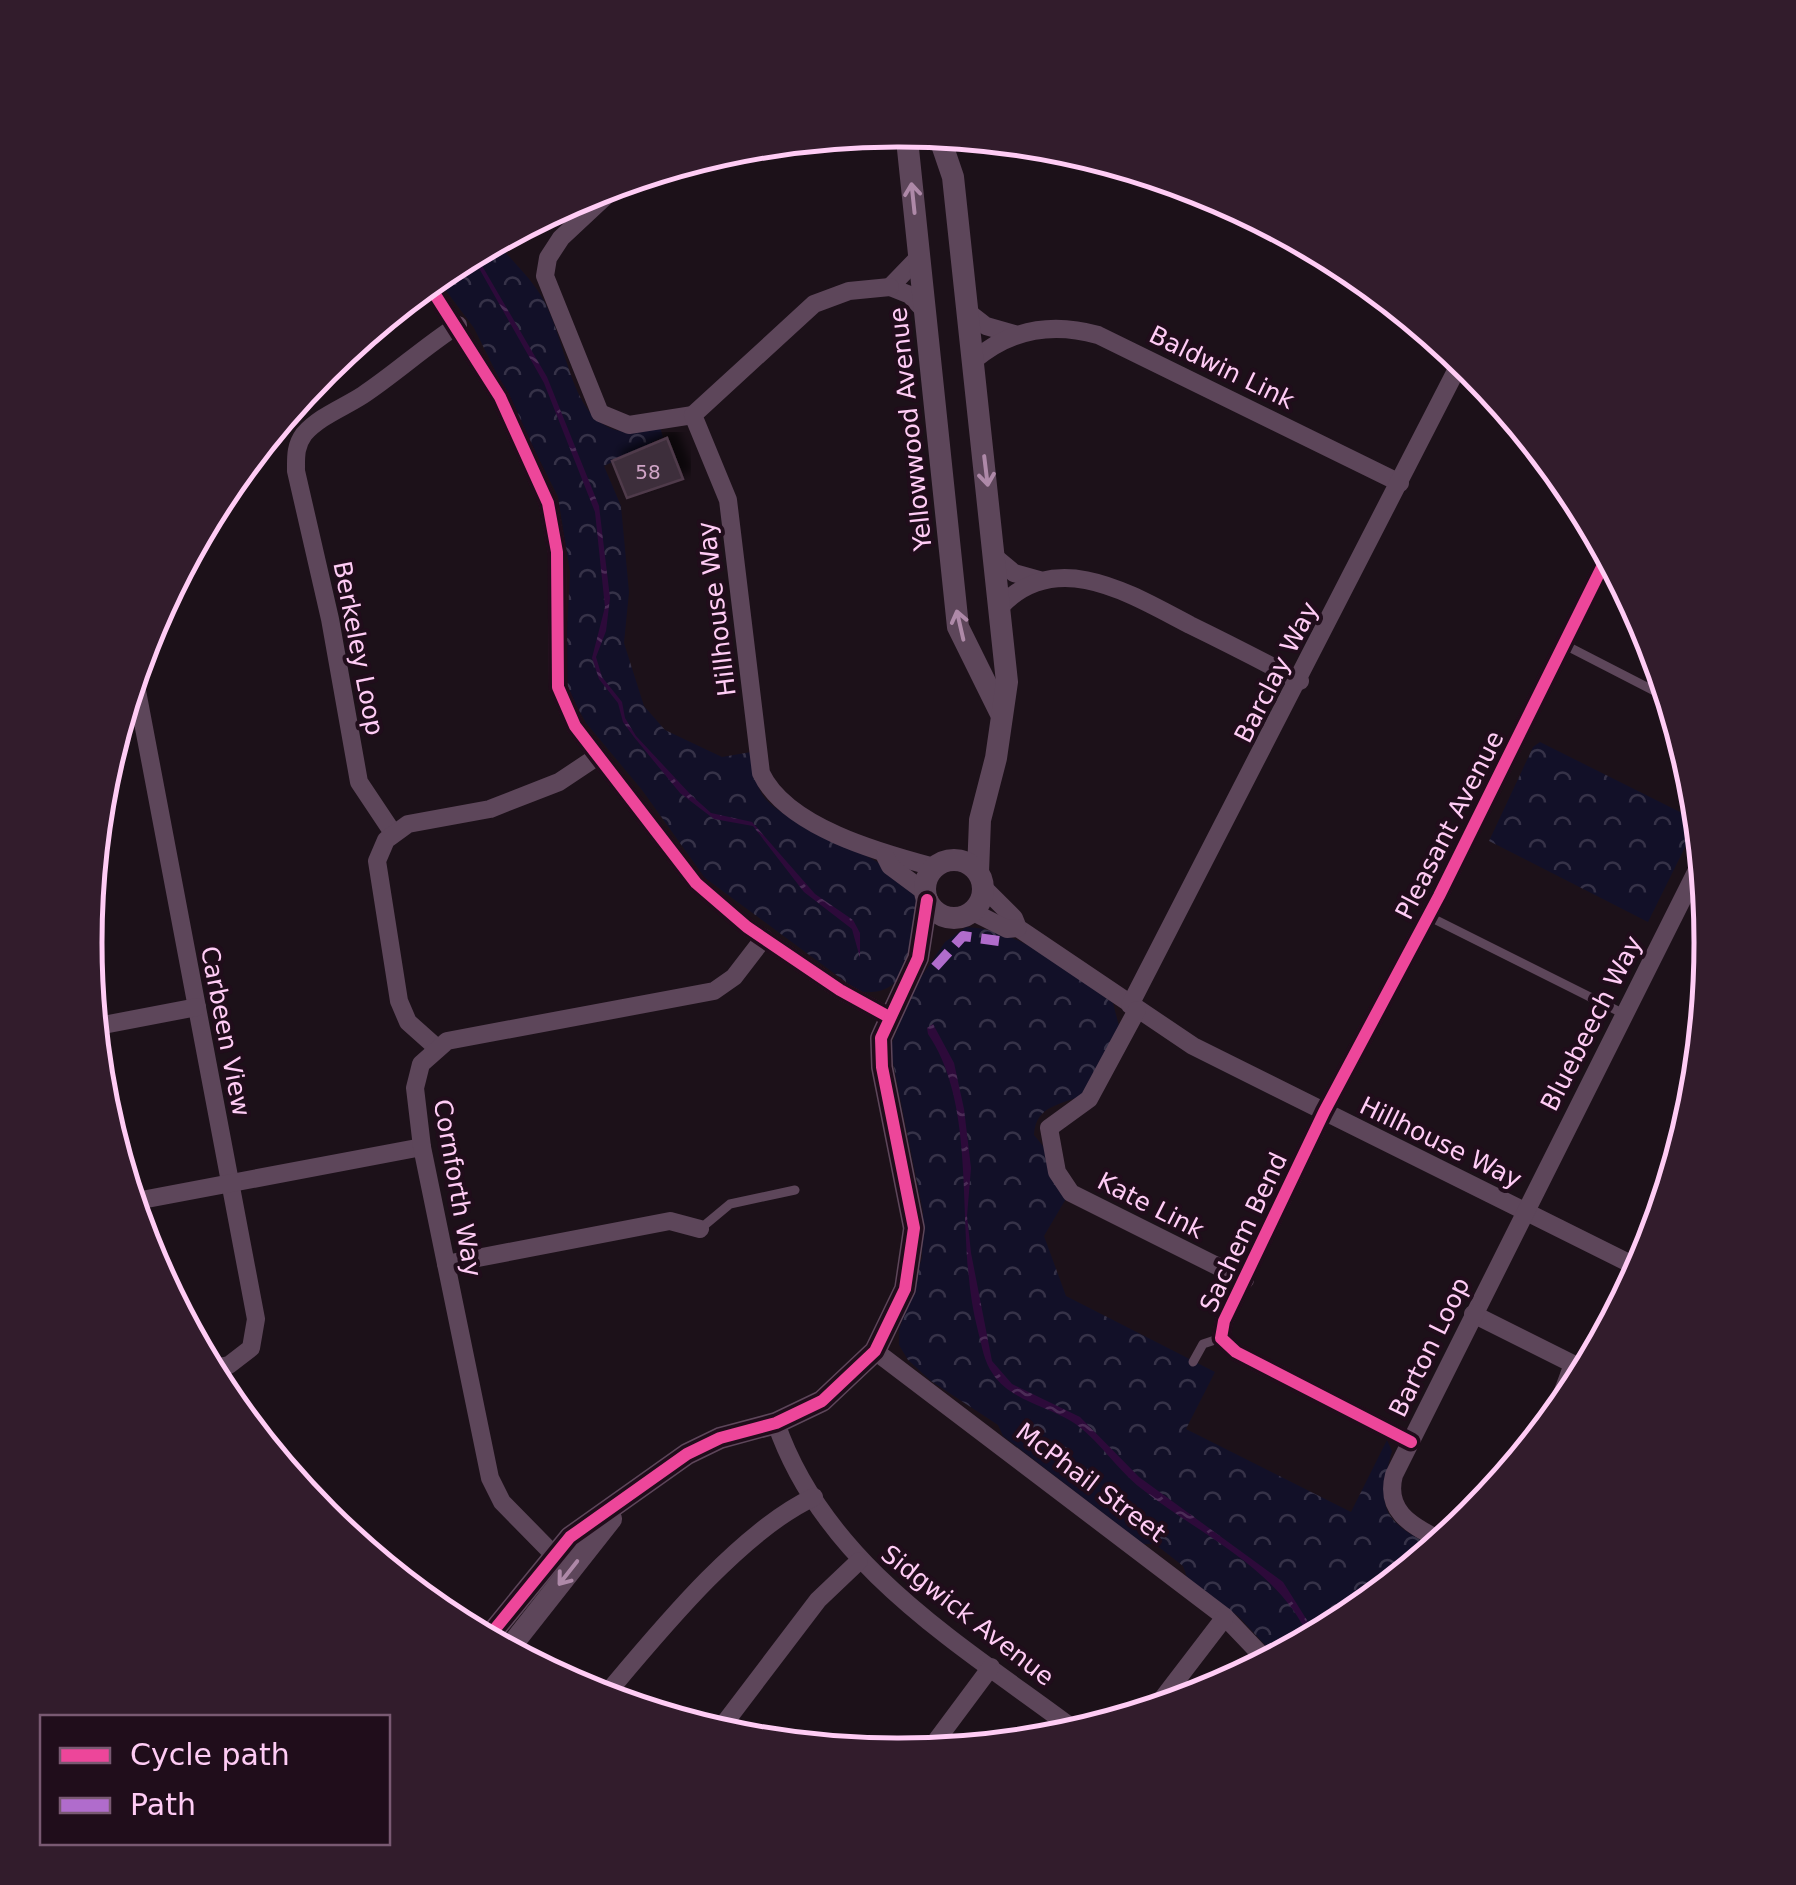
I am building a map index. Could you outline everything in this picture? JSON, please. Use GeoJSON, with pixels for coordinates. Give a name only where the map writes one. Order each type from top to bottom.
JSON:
{"type":"FeatureCollection","features":[{"type":"Feature","properties":{"kind":"street","name":"Yellowwood Avenue"},"geometry":{"type":"LineString","coordinates":[[908,147],[958,627],[1000,712]]}},
{"type":"Feature","properties":{"kind":"street"},"geometry":{"type":"LineString","coordinates":[[918,958],[927,952],[938,932],[963,915],[981,880],[980,820],[996,758],[1007,682],[953,178],[943,149]]}},
{"type":"Feature","properties":{"kind":"street"},"geometry":{"type":"LineString","coordinates":[[590,210],[560,238],[548,258],[547,284],[590,398],[606,418],[629,424],[693,414],[814,304],[849,291],[890,286],[910,295],[925,311]]}},
{"type":"Feature","properties":{"kind":"street"},"geometry":{"type":"LineString","coordinates":[[890,286],[920,257]]}},
{"type":"Feature","properties":{"kind":"street"},"geometry":{"type":"LineString","coordinates":[[436,295],[500,397],[548,503],[558,552],[558,687],[575,726],[696,883],[764,938],[840,990],[889,1017]]}},
{"type":"Feature","properties":{"kind":"street"},"geometry":{"type":"LineString","coordinates":[[968,312],[986,326],[1014,334]]}},
{"type":"Feature","properties":{"kind":"street","name":"Berkeley Loop"},"geometry":{"type":"LineString","coordinates":[[393,833],[360,782],[296,472],[296,450],[302,436],[321,419],[364,394],[416,352],[458,326]]}},
{"type":"Feature","properties":{"kind":"street","name":"Baldwin Link"},"geometry":{"type":"LineString","coordinates":[[973,361],[1014,334],[1068,329],[1098,335],[1400,483]]}},
{"type":"Feature","properties":{"kind":"street","name":"Barclay Way"},"geometry":{"type":"LineString","coordinates":[[1134,1008],[1455,374]]}},
{"type":"Feature","properties":{"kind":"street","name":"Hillhouse Way"},"geometry":{"type":"LineString","coordinates":[[693,414],[728,500],[761,773],[770,793],[785,807],[885,856],[944,863]]}},
{"type":"Feature","properties":{"kind":"street"},"geometry":{"type":"LineString","coordinates":[[937,423],[980,418]]}},
{"type":"Feature","properties":{"kind":"street"},"geometry":{"type":"LineString","coordinates":[[996,558],[1014,573],[1039,580],[1076,578],[1112,586],[1300,681]]}},
{"type":"Feature","properties":{"kind":"street","name":"Pleasant Avenue"},"geometry":{"type":"LineString","coordinates":[[1324,1112],[1428,916],[1600,571]]}},
{"type":"Feature","properties":{"kind":"street"},"geometry":{"type":"LineString","coordinates":[[1001,606],[1018,590],[1039,580]]}},
{"type":"Feature","properties":{"kind":"street","name":"Carbeen View"},"geometry":{"type":"LineString","coordinates":[[140,705],[256,1319],[251,1348],[225,1366]]}},
{"type":"Feature","properties":{"kind":"street"},"geometry":{"type":"LineString","coordinates":[[598,756],[559,782],[490,809],[408,824],[393,833],[377,861],[399,1001],[408,1022],[436,1047],[447,1041],[714,991],[734,977],[764,938]]}},
{"type":"Feature","properties":{"kind":"street"},"geometry":{"type":"LineString","coordinates":[[495,1628],[553,1554],[687,1454],[720,1438],[776,1424],[822,1401],[875,1351],[904,1289],[914,1228],[880,1054],[889,1017],[918,958],[926,896],[944,863],[980,820]]}},
{"type":"Feature","properties":{"kind":"street","name":"Hillhouse Way"},"geometry":{"type":"LineString","coordinates":[[885,856],[890,866],[926,896]]}},
{"type":"Feature","properties":{"kind":"street"},"geometry":{"type":"LineString","coordinates":[[944,863],[981,880]]}},
{"type":"Feature","properties":{"kind":"street","name":"Hillhouse Way"},"geometry":{"type":"LineString","coordinates":[[981,880],[1018,928],[1193,1046],[1626,1262]]}},
{"type":"Feature","properties":{"kind":"street","name":"Bluebeech Way"},"geometry":{"type":"LineString","coordinates":[[1525,1212],[1624,1014],[1692,891]]}},
{"type":"Feature","properties":{"kind":"street"},"geometry":{"type":"LineString","coordinates":[[926,896],[937,912],[963,915]]}},
{"type":"Feature","properties":{"kind":"street","name":"Hillhouse Way"},"geometry":{"type":"LineString","coordinates":[[963,915],[1018,928]]}},
{"type":"Feature","properties":{"kind":"street"},"geometry":{"type":"LineString","coordinates":[[107,1024],[196,1007]]}},
{"type":"Feature","properties":{"kind":"street","name":"Kate Link"},"geometry":{"type":"LineString","coordinates":[[1134,1008],[1089,1098],[1049,1128],[1061,1182],[1071,1192],[1245,1280]]}},
{"type":"Feature","properties":{"kind":"street","name":"Cornforth Way"},"geometry":{"type":"LineString","coordinates":[[436,1047],[421,1064],[415,1088],[422,1147],[490,1478],[502,1502],[553,1554]]}},
{"type":"Feature","properties":{"kind":"street","name":"Sachem Bend"},"geometry":{"type":"LineString","coordinates":[[1324,1112],[1224,1321],[1221,1338],[1236,1352],[1410,1442]]}},
{"type":"Feature","properties":{"kind":"street"},"geometry":{"type":"LineString","coordinates":[[146,1199],[422,1147]]}},
{"type":"Feature","properties":{"kind":"street","name":"Barton Loop"},"geometry":{"type":"LineString","coordinates":[[1430,1535],[1407,1522],[1392,1500],[1394,1475],[1525,1212]]}},
{"type":"Feature","properties":{"kind":"street"},"geometry":{"type":"LineString","coordinates":[[446,1264],[670,1222],[700,1229]]}},
{"type":"Feature","properties":{"kind":"street"},"geometry":{"type":"LineString","coordinates":[[1473,1314],[1572,1364]]}},
{"type":"Feature","properties":{"kind":"street","name":"McPhail Street"},"geometry":{"type":"LineString","coordinates":[[875,1351],[1225,1617],[1258,1652]]}},
{"type":"Feature","properties":{"kind":"street","name":"Sidgwick Avenue"},"geometry":{"type":"LineString","coordinates":[[776,1424],[814,1497],[858,1561],[1063,1721]]}},
{"type":"Feature","properties":{"kind":"street"},"geometry":{"type":"LineString","coordinates":[[516,1640],[629,1497]]}},
{"type":"Feature","properties":{"kind":"street"},"geometry":{"type":"LineString","coordinates":[[614,1685],[680,1606],[771,1526],[814,1497]]}},
{"type":"Feature","properties":{"kind":"street"},"geometry":{"type":"LineString","coordinates":[[727,1719],[818,1600],[858,1561]]}},
{"type":"Feature","properties":{"kind":"street"},"geometry":{"type":"LineString","coordinates":[[1169,1690],[1225,1617]]}},
{"type":"Feature","properties":{"kind":"street"},"geometry":{"type":"LineString","coordinates":[[939,1736],[992,1667]]}},
{"type":"Feature","properties":{"kind":"lane"},"geometry":{"type":"LineString","coordinates":[[1565,646],[1652,690]]}},
{"type":"Feature","properties":{"kind":"lane"},"geometry":{"type":"LineString","coordinates":[[1428,916],[1624,1014]]}},
{"type":"Feature","properties":{"kind":"lane"},"geometry":{"type":"LineString","coordinates":[[700,1229],[730,1204],[795,1190]]}},
{"type":"Feature","properties":{"kind":"lane"},"geometry":{"type":"LineString","coordinates":[[1193,1362],[1203,1344],[1221,1338]]}},
{"type":"Feature","properties":{"kind":"green space"},"geometry":{"type":"Polygon","coordinates":[[[505,251],[540,294],[578,392],[590,412],[607,426],[629,432],[660,427],[663,437],[604,466],[621,506],[629,592],[624,643],[644,706],[665,730],[722,757],[751,752],[761,792],[779,810],[880,864],[917,894],[921,912],[918,926],[902,971],[890,986],[872,992],[858,991],[705,878],[642,790],[586,723],[569,692],[565,670],[570,572],[558,497],[474,328],[445,289],[505,251]]]}},
{"type":"Feature","properties":{"kind":"green space"},"geometry":{"type":"Polygon","coordinates":[[[1540,742],[1683,813],[1687,843],[1648,922],[1489,841],[1533,747],[1540,742]]]}},
{"type":"Feature","properties":{"kind":"green space"},"geometry":{"type":"Polygon","coordinates":[[[966,927],[1006,936],[1062,966],[1113,1003],[1119,1026],[1086,1093],[1045,1111],[1034,1135],[1048,1152],[1053,1180],[1067,1197],[1044,1236],[1066,1296],[1215,1372],[1186,1429],[1351,1512],[1387,1440],[1392,1451],[1385,1487],[1388,1511],[1404,1530],[1423,1541],[1340,1604],[1267,1647],[1239,1617],[1187,1577],[1183,1566],[1155,1544],[1143,1544],[1003,1436],[998,1425],[931,1381],[908,1360],[899,1345],[899,1330],[922,1258],[923,1212],[890,1048],[913,989],[945,942],[966,927]]]}},
{"type":"Feature","properties":{"kind":"water"},"geometry":{"type":"Polygon","coordinates":[[[482,265],[547,377],[599,506],[610,598],[606,631],[596,657],[602,677],[622,702],[625,718],[636,736],[691,795],[711,813],[752,822],[815,894],[853,920],[860,933],[860,958],[852,929],[804,892],[753,826],[714,819],[680,793],[623,722],[618,703],[599,679],[592,658],[605,607],[595,512],[544,383],[478,267],[482,265]]]}},
{"type":"Feature","properties":{"kind":"water"},"geometry":{"type":"Polygon","coordinates":[[[933,1024],[954,1063],[964,1109],[971,1168],[967,1216],[971,1253],[992,1361],[1012,1384],[1080,1417],[1139,1477],[1283,1582],[1309,1623],[1303,1627],[1259,1573],[1142,1489],[1081,1428],[1008,1390],[990,1369],[971,1294],[955,1100],[927,1028],[933,1024]]]}},
{"type":"Feature","properties":{"kind":"building"},"geometry":{"type":"Polygon","coordinates":[[[667,438],[683,479],[627,498],[612,461],[667,438]]]}},
{"type":"Feature","properties":{"kind":"marked path"},"geometry":{"type":"LineString","coordinates":[[935,967],[963,936],[999,941]]}},
{"type":"Feature","properties":{"kind":"cycle path"},"geometry":{"type":"LineString","coordinates":[[436,296],[500,397],[548,503],[557,552],[558,687],[575,726],[696,883],[747,927],[840,990],[889,1017]]}},
{"type":"Feature","properties":{"kind":"cycle path"},"geometry":{"type":"LineString","coordinates":[[1411,1442],[1236,1352],[1221,1338],[1224,1321],[1324,1112],[1439,896],[1600,571]]}},
{"type":"Feature","properties":{"kind":"cycle path"},"geometry":{"type":"LineString","coordinates":[[496,1628],[570,1537],[687,1454],[720,1438],[776,1423],[822,1401],[875,1351],[905,1289],[914,1228],[882,1067],[881,1038],[918,958],[927,900]]}}]}
